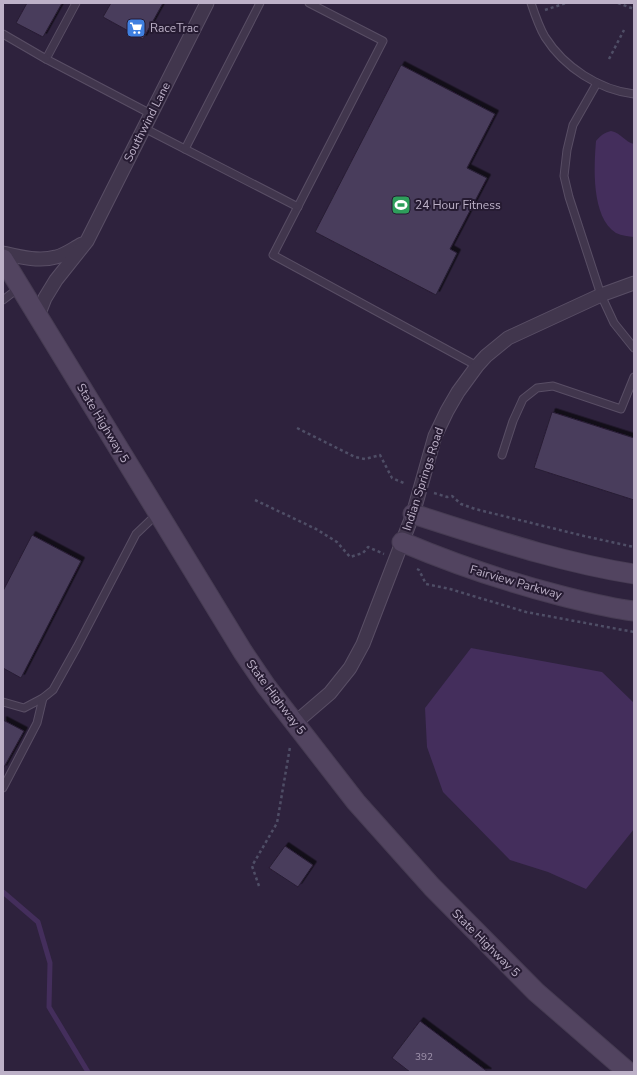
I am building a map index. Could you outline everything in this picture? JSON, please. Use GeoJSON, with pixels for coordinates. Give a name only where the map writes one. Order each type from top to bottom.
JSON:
{"type":"FeatureCollection","features":[{"type":"Feature","properties":{"kind":"main road","name":"State Highway 5"},"geometry":{"type":"LineString","coordinates":[[3,259],[243,652],[266,686],[356,802],[432,887],[536,992],[628,1072]]}},
{"type":"Feature","properties":{"kind":"main road"},"geometry":{"type":"LineString","coordinates":[[413,514],[534,552],[634,574]]}},
{"type":"Feature","properties":{"kind":"main road","name":"Fairview Parkway"},"geometry":{"type":"LineString","coordinates":[[402,542],[448,561],[526,587],[610,608],[634,611]]}},
{"type":"Feature","properties":{"kind":"street","name":"Southwind Lane"},"geometry":{"type":"LineString","coordinates":[[38,316],[56,280],[87,241],[207,3]]}},
{"type":"Feature","properties":{"kind":"street"},"geometry":{"type":"LineString","coordinates":[[3,253],[19,257],[40,259],[57,257],[87,241]]}},
{"type":"Feature","properties":{"kind":"street","name":"Indian Springs Road"},"geometry":{"type":"LineString","coordinates":[[295,723],[330,693],[350,668],[369,629],[413,514],[436,436],[458,392],[476,366],[508,338],[601,295],[634,283]]}},
{"type":"Feature","properties":{"kind":"lane"},"geometry":{"type":"LineString","coordinates":[[46,58],[76,3]]}},
{"type":"Feature","properties":{"kind":"lane"},"geometry":{"type":"LineString","coordinates":[[185,149],[260,3]]}},
{"type":"Feature","properties":{"kind":"lane"},"geometry":{"type":"LineString","coordinates":[[310,3],[383,41],[273,255],[476,366]]}},
{"type":"Feature","properties":{"kind":"lane"},"geometry":{"type":"LineString","coordinates":[[531,3],[545,37],[557,53],[574,69],[597,83],[622,93],[634,94]]}},
{"type":"Feature","properties":{"kind":"lane"},"geometry":{"type":"LineString","coordinates":[[3,34],[151,114]]}},
{"type":"Feature","properties":{"kind":"lane"},"geometry":{"type":"LineString","coordinates":[[597,83],[573,124],[567,150],[564,176],[569,197],[601,295],[614,323],[634,348]]}},
{"type":"Feature","properties":{"kind":"lane"},"geometry":{"type":"LineString","coordinates":[[144,128],[298,207]]}},
{"type":"Feature","properties":{"kind":"lane"},"geometry":{"type":"LineString","coordinates":[[3,300],[20,287]]}},
{"type":"Feature","properties":{"kind":"lane"},"geometry":{"type":"LineString","coordinates":[[502,455],[513,421],[523,399],[536,388],[552,386],[621,409],[634,377]]}},
{"type":"Feature","properties":{"kind":"lane"},"geometry":{"type":"LineString","coordinates":[[3,702],[24,708],[43,698],[53,690],[136,534],[158,513]]}},
{"type":"Feature","properties":{"kind":"lane"},"geometry":{"type":"LineString","coordinates":[[3,788],[37,723],[43,698]]}},
{"type":"Feature","properties":{"kind":"path"},"geometry":{"type":"LineString","coordinates":[[535,14],[566,3]]}},
{"type":"Feature","properties":{"kind":"path"},"geometry":{"type":"LineString","coordinates":[[618,3],[634,9]]}},
{"type":"Feature","properties":{"kind":"path"},"geometry":{"type":"LineString","coordinates":[[609,59],[624,30]]}},
{"type":"Feature","properties":{"kind":"path"},"geometry":{"type":"LineString","coordinates":[[297,428],[355,457],[365,459],[380,456],[392,478],[446,497],[452,496],[461,504],[475,509],[634,547]]}},
{"type":"Feature","properties":{"kind":"path"},"geometry":{"type":"LineString","coordinates":[[260,886],[252,866],[277,823],[295,723]]}},
{"type":"Feature","properties":{"kind":"shaded area"},"geometry":{"type":"Polygon","coordinates":[[[611,131],[634,144],[634,237],[616,233],[608,225],[602,215],[598,203],[595,177],[596,141],[603,134],[611,131]]]}},
{"type":"Feature","properties":{"kind":"shaded area"},"geometry":{"type":"Polygon","coordinates":[[[471,648],[602,672],[634,703],[634,829],[586,889],[548,872],[510,860],[443,792],[427,747],[425,708],[471,648]]]}},
{"type":"Feature","properties":{"kind":"building"},"geometry":{"type":"Polygon","coordinates":[[[27,3],[62,3],[43,37],[16,23],[27,3]]]}},
{"type":"Feature","properties":{"kind":"building","name":"RaceTrac"},"geometry":{"type":"Polygon","coordinates":[[[111,3],[163,3],[143,39],[103,17],[111,3]]]}},
{"type":"Feature","properties":{"kind":"building","name":"24 Hour Fitness"},"geometry":{"type":"Polygon","coordinates":[[[401,65],[495,114],[467,168],[487,178],[450,249],[457,253],[436,295],[315,232],[401,65]]]}},
{"type":"Feature","properties":{"kind":"building"},"geometry":{"type":"Polygon","coordinates":[[[552,412],[634,438],[634,500],[534,468],[552,412]]]}},
{"type":"Feature","properties":{"kind":"building"},"geometry":{"type":"Polygon","coordinates":[[[32,535],[81,561],[21,678],[3,668],[3,591],[32,535]]]}},
{"type":"Feature","properties":{"kind":"building"},"geometry":{"type":"Polygon","coordinates":[[[3,720],[24,731],[3,769],[3,720]]]}},
{"type":"Feature","properties":{"kind":"building"},"geometry":{"type":"Polygon","coordinates":[[[285,846],[313,865],[298,887],[269,868],[285,846]]]}},
{"type":"Feature","properties":{"kind":"building"},"geometry":{"type":"Polygon","coordinates":[[[420,1021],[488,1072],[410,1072],[392,1058],[420,1021]]]}},
{"type":"Feature","properties":{"kind":"waterway"},"geometry":{"type":"LineString","coordinates":[[3,892],[38,922],[50,963],[49,1007],[88,1072]]}},
{"type":"Feature","properties":{"kind":"place","name":"RaceTrac"},"geometry":{"type":"Point","coordinates":[136,28]}},
{"type":"Feature","properties":{"kind":"place","name":"24 Hour Fitness"},"geometry":{"type":"Point","coordinates":[401,205]}}]}
